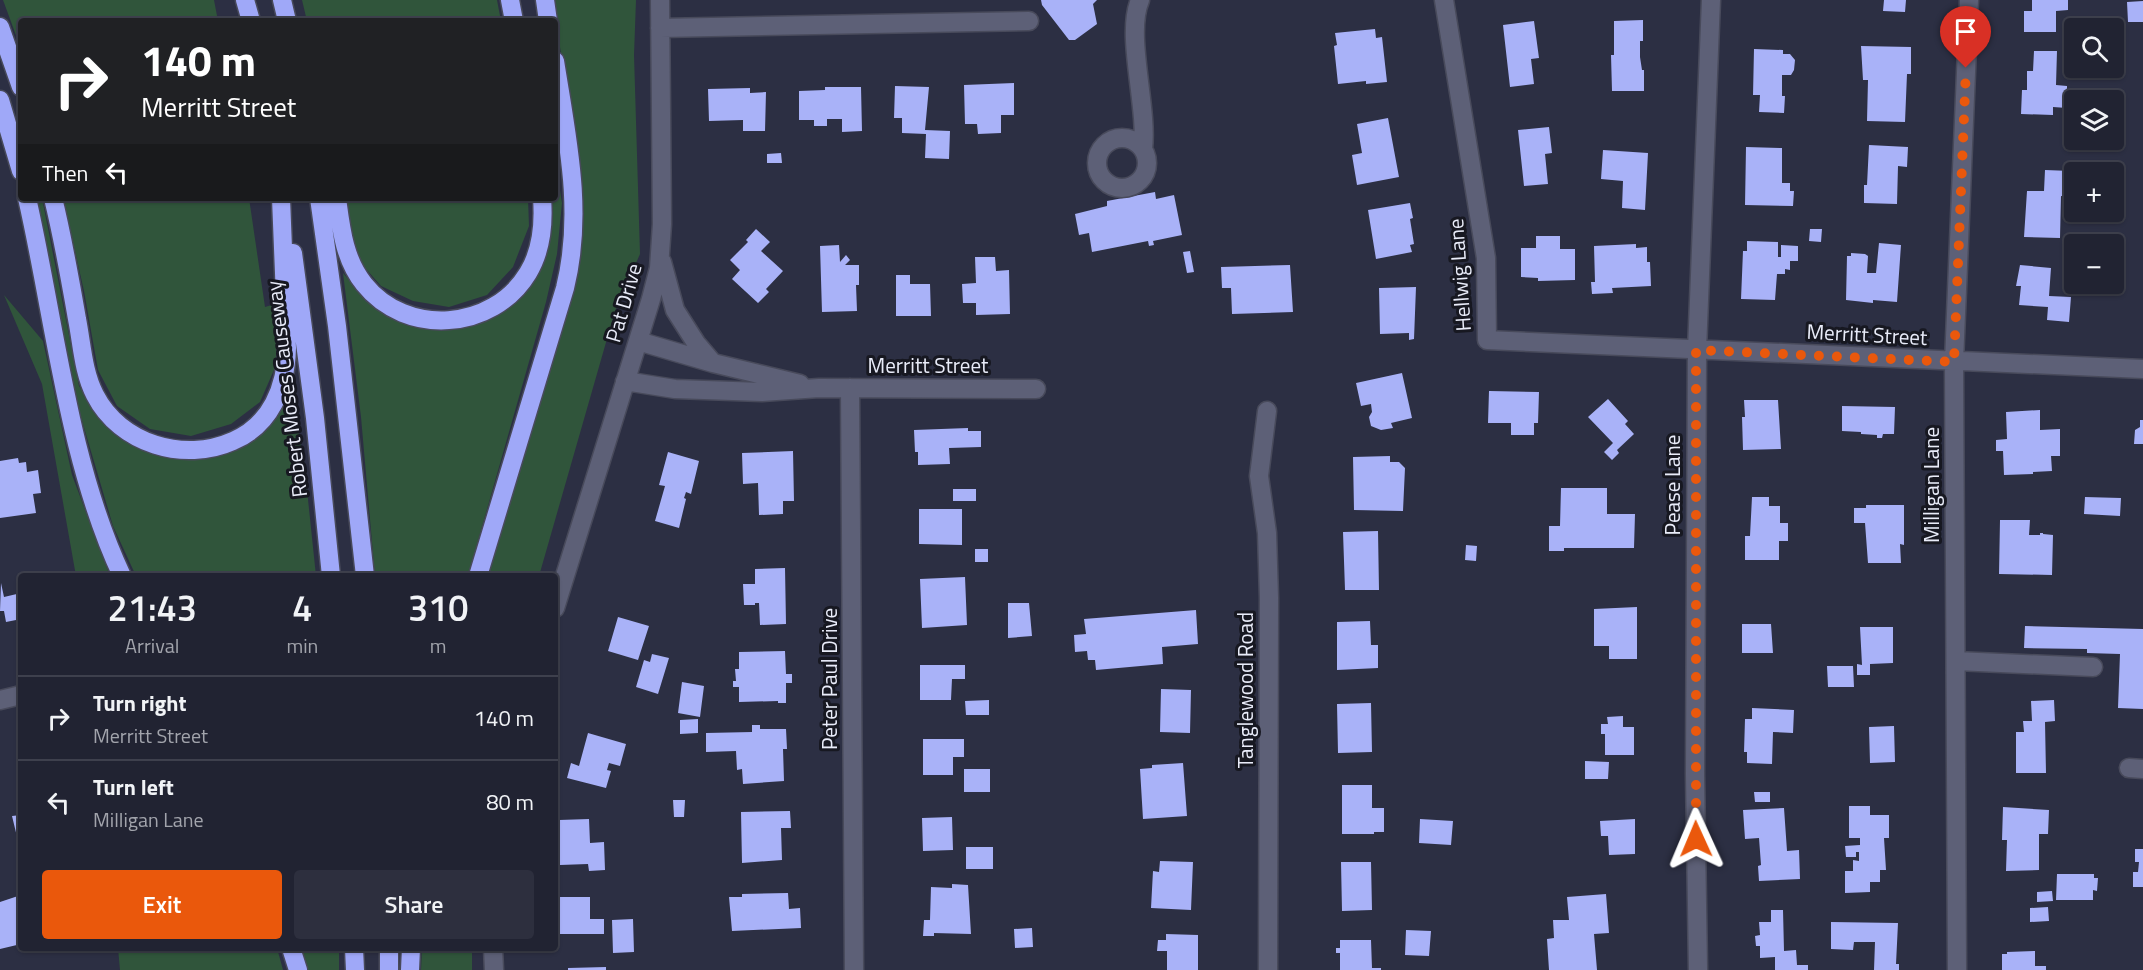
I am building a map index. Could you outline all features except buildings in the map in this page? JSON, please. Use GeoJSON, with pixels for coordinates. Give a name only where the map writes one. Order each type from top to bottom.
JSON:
{"type":"FeatureCollection","features":[{"type":"Feature","properties":{"kind":"highway"},"geometry":{"type":"LineString","coordinates":[[245,0],[250,18]]}},
{"type":"Feature","properties":{"kind":"highway"},"geometry":{"type":"LineString","coordinates":[[282,0],[286,18]]}},
{"type":"Feature","properties":{"kind":"highway"},"geometry":{"type":"LineString","coordinates":[[510,0],[513,18]]}},
{"type":"Feature","properties":{"kind":"highway"},"geometry":{"type":"LineString","coordinates":[[545,0],[548,18]]}},
{"type":"Feature","properties":{"kind":"highway"},"geometry":{"type":"LineString","coordinates":[[0,27],[18,78]]}},
{"type":"Feature","properties":{"kind":"highway"},"geometry":{"type":"LineString","coordinates":[[479,573],[562,298],[574,249],[573,182],[558,81]]}},
{"type":"Feature","properties":{"kind":"highway"},"geometry":{"type":"LineString","coordinates":[[0,100],[18,161]]}},
{"type":"Feature","properties":{"kind":"highway"},"geometry":{"type":"LineString","coordinates":[[28,201],[74,429],[98,514],[121,573]]}},
{"type":"Feature","properties":{"kind":"highway"},"geometry":{"type":"LineString","coordinates":[[54,201],[85,362],[95,395],[117,422],[147,443],[165,448],[199,451],[217,447],[247,435],[267,414],[280,391],[287,366],[283,201]]}},
{"type":"Feature","properties":{"kind":"highway","name":"Robert Moses Causeway"},"geometry":{"type":"LineString","coordinates":[[283,201],[312,396],[331,573]]}},
{"type":"Feature","properties":{"kind":"highway"},"geometry":{"type":"LineString","coordinates":[[320,201],[365,573]]}},
{"type":"Feature","properties":{"kind":"highway"},"geometry":{"type":"LineString","coordinates":[[337,201],[345,249],[364,284],[382,302],[394,309],[423,320],[440,321],[470,317],[485,312],[519,286],[528,274],[539,249],[543,223],[542,201]]}},
{"type":"Feature","properties":{"kind":"highway"},"geometry":{"type":"LineString","coordinates":[[292,951],[298,970]]}},
{"type":"Feature","properties":{"kind":"highway"},"geometry":{"type":"LineString","coordinates":[[354,951],[355,970]]}},
{"type":"Feature","properties":{"kind":"highway"},"geometry":{"type":"LineString","coordinates":[[389,951],[389,970]]}},
{"type":"Feature","properties":{"kind":"highway"},"geometry":{"type":"LineString","coordinates":[[410,970],[411,951]]}},
{"type":"Feature","properties":{"kind":"street","name":"Pat Drive"},"geometry":{"type":"LineString","coordinates":[[558,598],[656,284],[662,224],[660,0]]}},
{"type":"Feature","properties":{"kind":"street"},"geometry":{"type":"LineString","coordinates":[[1140,0],[1137,7],[1135,31],[1144,117],[1143,149]]}},
{"type":"Feature","properties":{"kind":"street","name":"Hellwig Lane"},"geometry":{"type":"LineString","coordinates":[[1444,0],[1486,258],[1487,339],[1696,350]]}},
{"type":"Feature","properties":{"kind":"street","name":"Pease Lane"},"geometry":{"type":"LineString","coordinates":[[1698,970],[1695,774],[1696,350],[1711,0]]}},
{"type":"Feature","properties":{"kind":"street","name":"Milligan Lane"},"geometry":{"type":"LineString","coordinates":[[1956,970],[1954,362],[1969,0]]}},
{"type":"Feature","properties":{"kind":"street"},"geometry":{"type":"LineString","coordinates":[[660,28],[1029,21]]}},
{"type":"Feature","properties":{"kind":"street"},"geometry":{"type":"LineString","coordinates":[[660,254],[675,310],[685,328],[713,363]]}},
{"type":"Feature","properties":{"kind":"street","name":"Merritt Street"},"geometry":{"type":"LineString","coordinates":[[638,341],[713,363],[819,388]]}},
{"type":"Feature","properties":{"kind":"street","name":"Merritt Street"},"geometry":{"type":"LineString","coordinates":[[1696,350],[2143,369]]}},
{"type":"Feature","properties":{"kind":"street","name":"Merritt Street"},"geometry":{"type":"LineString","coordinates":[[625,381],[647,386],[688,390],[762,392],[819,388],[1036,389]]}},
{"type":"Feature","properties":{"kind":"street","name":"Peter Paul Drive"},"geometry":{"type":"LineString","coordinates":[[850,388],[854,970]]}},
{"type":"Feature","properties":{"kind":"street","name":"Tanglewood Road"},"geometry":{"type":"LineString","coordinates":[[1267,411],[1259,476],[1267,533],[1269,598],[1268,970]]}},
{"type":"Feature","properties":{"kind":"street"},"geometry":{"type":"LineString","coordinates":[[1956,661],[2093,667]]}},
{"type":"Feature","properties":{"kind":"street"},"geometry":{"type":"LineString","coordinates":[[0,700],[18,696]]}},
{"type":"Feature","properties":{"kind":"street"},"geometry":{"type":"LineString","coordinates":[[494,951],[494,970]]}},
{"type":"Feature","properties":{"kind":"green space"},"geometry":{"type":"Polygon","coordinates":[[[3,0],[214,0],[217,18],[18,18],[18,41],[3,0]]]}},
{"type":"Feature","properties":{"kind":"green space"},"geometry":{"type":"Polygon","coordinates":[[[302,0],[497,0],[500,18],[306,18],[302,0]]]}},
{"type":"Feature","properties":{"kind":"green space"},"geometry":{"type":"Polygon","coordinates":[[[553,0],[636,0],[634,55],[640,254],[615,311],[540,573],[487,573],[541,400],[575,279],[578,169],[558,34],[558,18],[556,18],[553,0]]]}},
{"type":"Feature","properties":{"kind":"green space"},"geometry":{"type":"Polygon","coordinates":[[[558,178],[562,203],[557,254],[546,302],[469,573],[375,573],[361,417],[343,273],[371,305],[418,325],[463,326],[530,280],[551,236],[550,201],[558,201],[558,178]]]}},
{"type":"Feature","properties":{"kind":"green space"},"geometry":{"type":"Polygon","coordinates":[[[37,201],[43,201],[79,386],[103,421],[132,445],[183,458],[267,426],[291,393],[304,461],[316,573],[135,573],[113,526],[80,414],[37,201]]]}},
{"type":"Feature","properties":{"kind":"green space"},"geometry":{"type":"Polygon","coordinates":[[[64,201],[249,201],[265,307],[275,304],[277,363],[260,402],[231,424],[191,436],[150,429],[117,406],[98,370],[84,291],[64,201]]]}},
{"type":"Feature","properties":{"kind":"green space"},"geometry":{"type":"Polygon","coordinates":[[[344,201],[528,201],[529,226],[513,267],[487,295],[449,307],[413,301],[381,286],[358,260],[344,201]]]}},
{"type":"Feature","properties":{"kind":"green space"},"geometry":{"type":"Polygon","coordinates":[[[4,295],[43,341],[72,475],[109,573],[75,573],[42,384],[4,295]]]}},
{"type":"Feature","properties":{"kind":"green space"},"geometry":{"type":"Polygon","coordinates":[[[118,951],[278,951],[283,970],[120,970],[118,951]]]}},
{"type":"Feature","properties":{"kind":"green space"},"geometry":{"type":"Polygon","coordinates":[[[301,951],[339,951],[339,970],[306,970],[301,951]]]}},
{"type":"Feature","properties":{"kind":"green space"},"geometry":{"type":"Polygon","coordinates":[[[422,951],[472,951],[472,970],[421,970],[422,951]]]}},
{"type":"Feature","properties":{"kind":"route"},"geometry":{"type":"LineString","coordinates":[[1696,839],[1696,350],[1954,362],[1966,68]]}}]}
